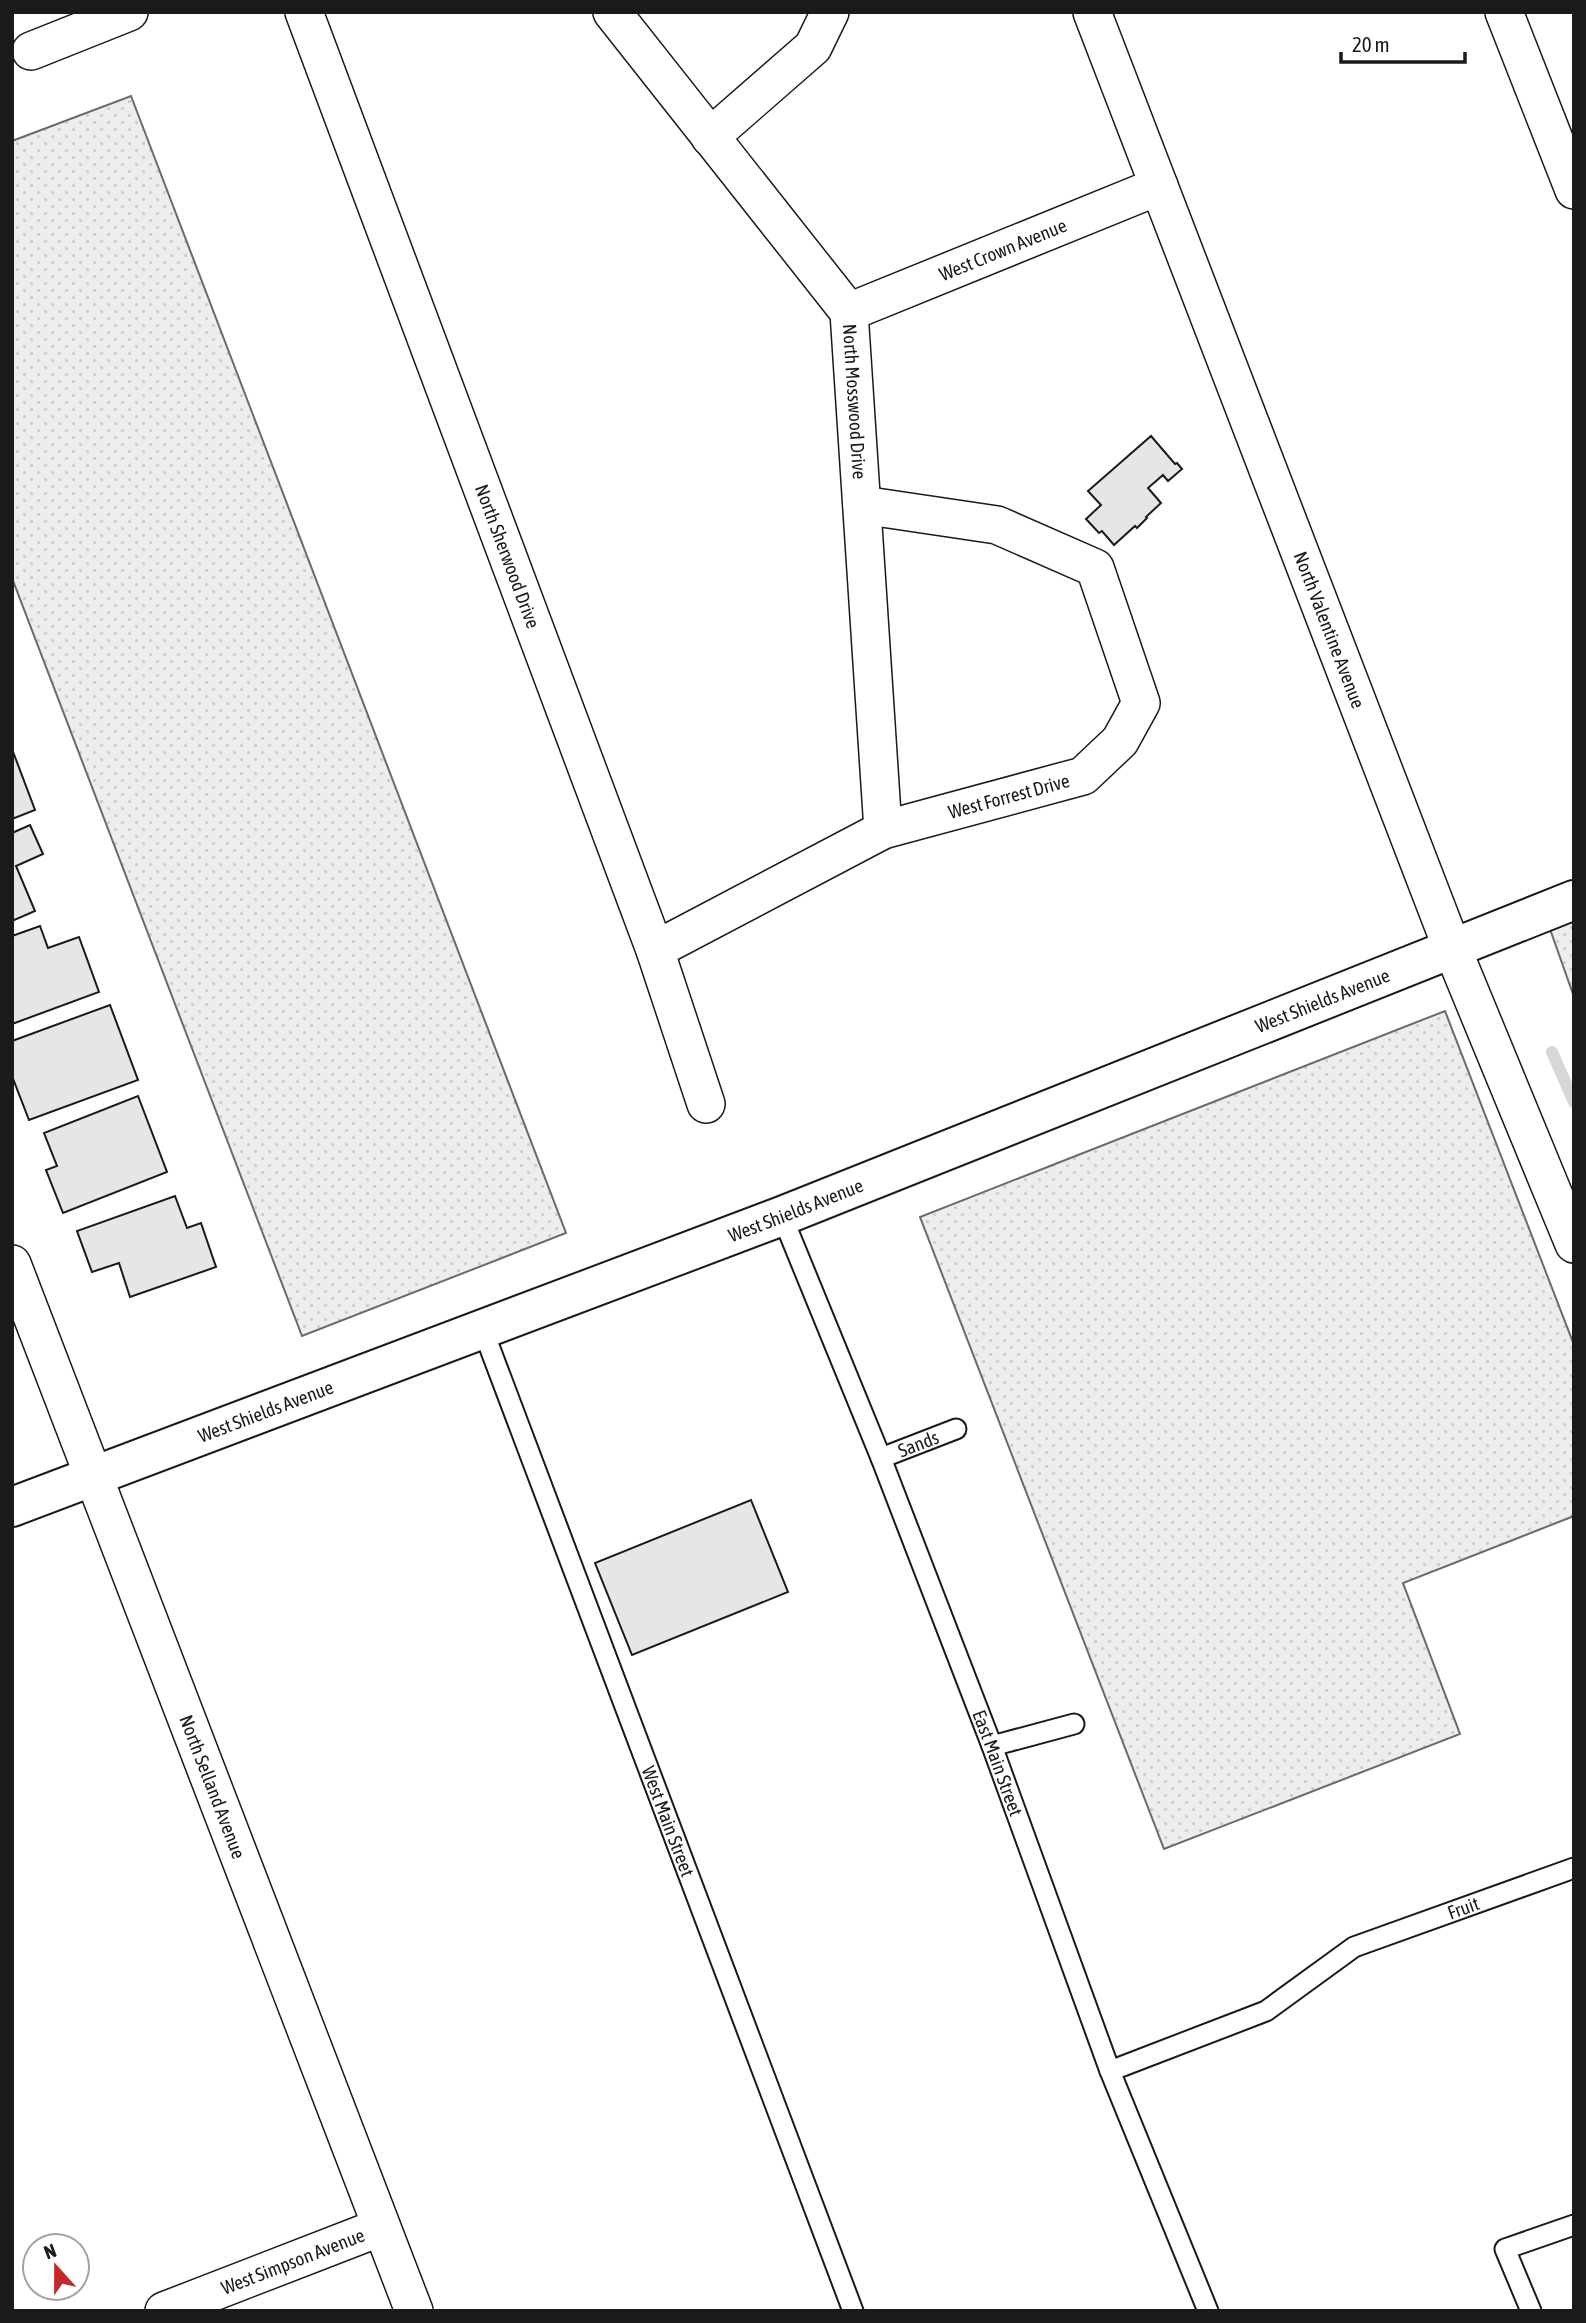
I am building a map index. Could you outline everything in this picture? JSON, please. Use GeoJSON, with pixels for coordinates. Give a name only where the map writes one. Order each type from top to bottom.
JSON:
{"type":"FeatureCollection","features":[{"type":"Feature","properties":{"kind":"street"},"geometry":{"type":"LineString","coordinates":[[31,51],[129,12]]}},
{"type":"Feature","properties":{"kind":"street","name":"North Sherwood Drive"},"geometry":{"type":"LineString","coordinates":[[304,12],[655,950],[706,1104]]}},
{"type":"Feature","properties":{"kind":"street","name":"North Mosswood Drive"},"geometry":{"type":"LineString","coordinates":[[612,12],[849,312],[883,830]]}},
{"type":"Feature","properties":{"kind":"street"},"geometry":{"type":"LineString","coordinates":[[710,137],[813,47],[830,12]]}},
{"type":"Feature","properties":{"kind":"street","name":"North Valentine Avenue"},"geometry":{"type":"LineString","coordinates":[[1092,12],[1452,948],[1574,1244]]}},
{"type":"Feature","properties":{"kind":"street"},"geometry":{"type":"LineString","coordinates":[[1504,12],[1574,190]]}},
{"type":"Feature","properties":{"kind":"street","name":"West Crown Avenue"},"geometry":{"type":"LineString","coordinates":[[849,312],[1159,186]]}},
{"type":"Feature","properties":{"kind":"street","name":"West Forrest Drive"},"geometry":{"type":"LineString","coordinates":[[655,950],[883,830],[1083,776],[1120,741],[1141,703],[1095,568],[996,524],[862,505]]}},
{"type":"Feature","properties":{"kind":"street","name":"West Shields Avenue"},"geometry":{"type":"LineString","coordinates":[[12,1507],[782,1216],[1574,900]]}},
{"type":"Feature","properties":{"kind":"street","name":"North Selland Avenue"},"geometry":{"type":"LineString","coordinates":[[12,1264],[414,2311]]}},
{"type":"Feature","properties":{"kind":"street","name":"West Simpson Avenue"},"geometry":{"type":"LineString","coordinates":[[164,2311],[381,2227]]}},
{"type":"Feature","properties":{"kind":"lane","name":"East Main Street"},"geometry":{"type":"LineString","coordinates":[[782,1216],[881,1458],[992,1746],[1110,2071],[1208,2311]]}},
{"type":"Feature","properties":{"kind":"lane","name":"West Main Street"},"geometry":{"type":"LineString","coordinates":[[483,1331],[853,2311]]}},
{"type":"Feature","properties":{"kind":"lane","name":"Sands"},"geometry":{"type":"LineString","coordinates":[[881,1458],[956,1429]]}},
{"type":"Feature","properties":{"kind":"lane"},"geometry":{"type":"LineString","coordinates":[[992,1746],[1074,1724]]}},
{"type":"Feature","properties":{"kind":"lane","name":"Fruit"},"geometry":{"type":"LineString","coordinates":[[1110,2071],[1266,2011],[1354,1947],[1574,1868]]}},
{"type":"Feature","properties":{"kind":"lane"},"geometry":{"type":"LineString","coordinates":[[1531,2311],[1505,2249],[1574,2225]]}},
{"type":"Feature","properties":{"kind":"shaded area"},"geometry":{"type":"Polygon","coordinates":[[[131,96],[566,1233],[302,1336],[12,578],[12,141],[131,96]]]}},
{"type":"Feature","properties":{"kind":"shaded area"},"geometry":{"type":"Polygon","coordinates":[[[1574,920],[1574,997],[1550,929],[1574,920]]]}},
{"type":"Feature","properties":{"kind":"shaded area"},"geometry":{"type":"Polygon","coordinates":[[[1445,1011],[1574,1345],[1574,1516],[1403,1583],[1460,1734],[1164,1849],[920,1217],[1445,1011]]]}},
{"type":"Feature","properties":{"kind":"building"},"geometry":{"type":"Polygon","coordinates":[[[1151,436],[1182,469],[1168,481],[1163,475],[1148,488],[1161,503],[1137,528],[1135,526],[1114,545],[1086,519],[1101,505],[1088,491],[1151,436]]]}},
{"type":"Feature","properties":{"kind":"building"},"geometry":{"type":"Polygon","coordinates":[[[12,749],[35,810],[12,819],[12,749]]]}},
{"type":"Feature","properties":{"kind":"building"},"geometry":{"type":"Polygon","coordinates":[[[30,825],[43,854],[16,866],[35,911],[12,921],[12,833],[30,825]]]}},
{"type":"Feature","properties":{"kind":"building"},"geometry":{"type":"Polygon","coordinates":[[[40,926],[48,948],[79,937],[99,992],[12,1024],[12,936],[40,926]]]}},
{"type":"Feature","properties":{"kind":"building"},"geometry":{"type":"Polygon","coordinates":[[[110,1005],[138,1080],[29,1120],[12,1076],[12,1041],[110,1005]]]}},
{"type":"Feature","properties":{"kind":"building"},"geometry":{"type":"Polygon","coordinates":[[[138,1096],[167,1172],[63,1213],[46,1170],[57,1166],[44,1133],[138,1096]]]}},
{"type":"Feature","properties":{"kind":"building"},"geometry":{"type":"Polygon","coordinates":[[[175,1196],[187,1228],[201,1223],[216,1267],[130,1297],[119,1263],[92,1272],[77,1231],[175,1196]]]}},
{"type":"Feature","properties":{"kind":"building"},"geometry":{"type":"Polygon","coordinates":[[[751,1500],[788,1592],[632,1655],[595,1563],[751,1500]]]}},
{"type":"Feature","properties":{"kind":"waterway"},"geometry":{"type":"LineString","coordinates":[[1552,1052],[1574,1102]]}}]}
